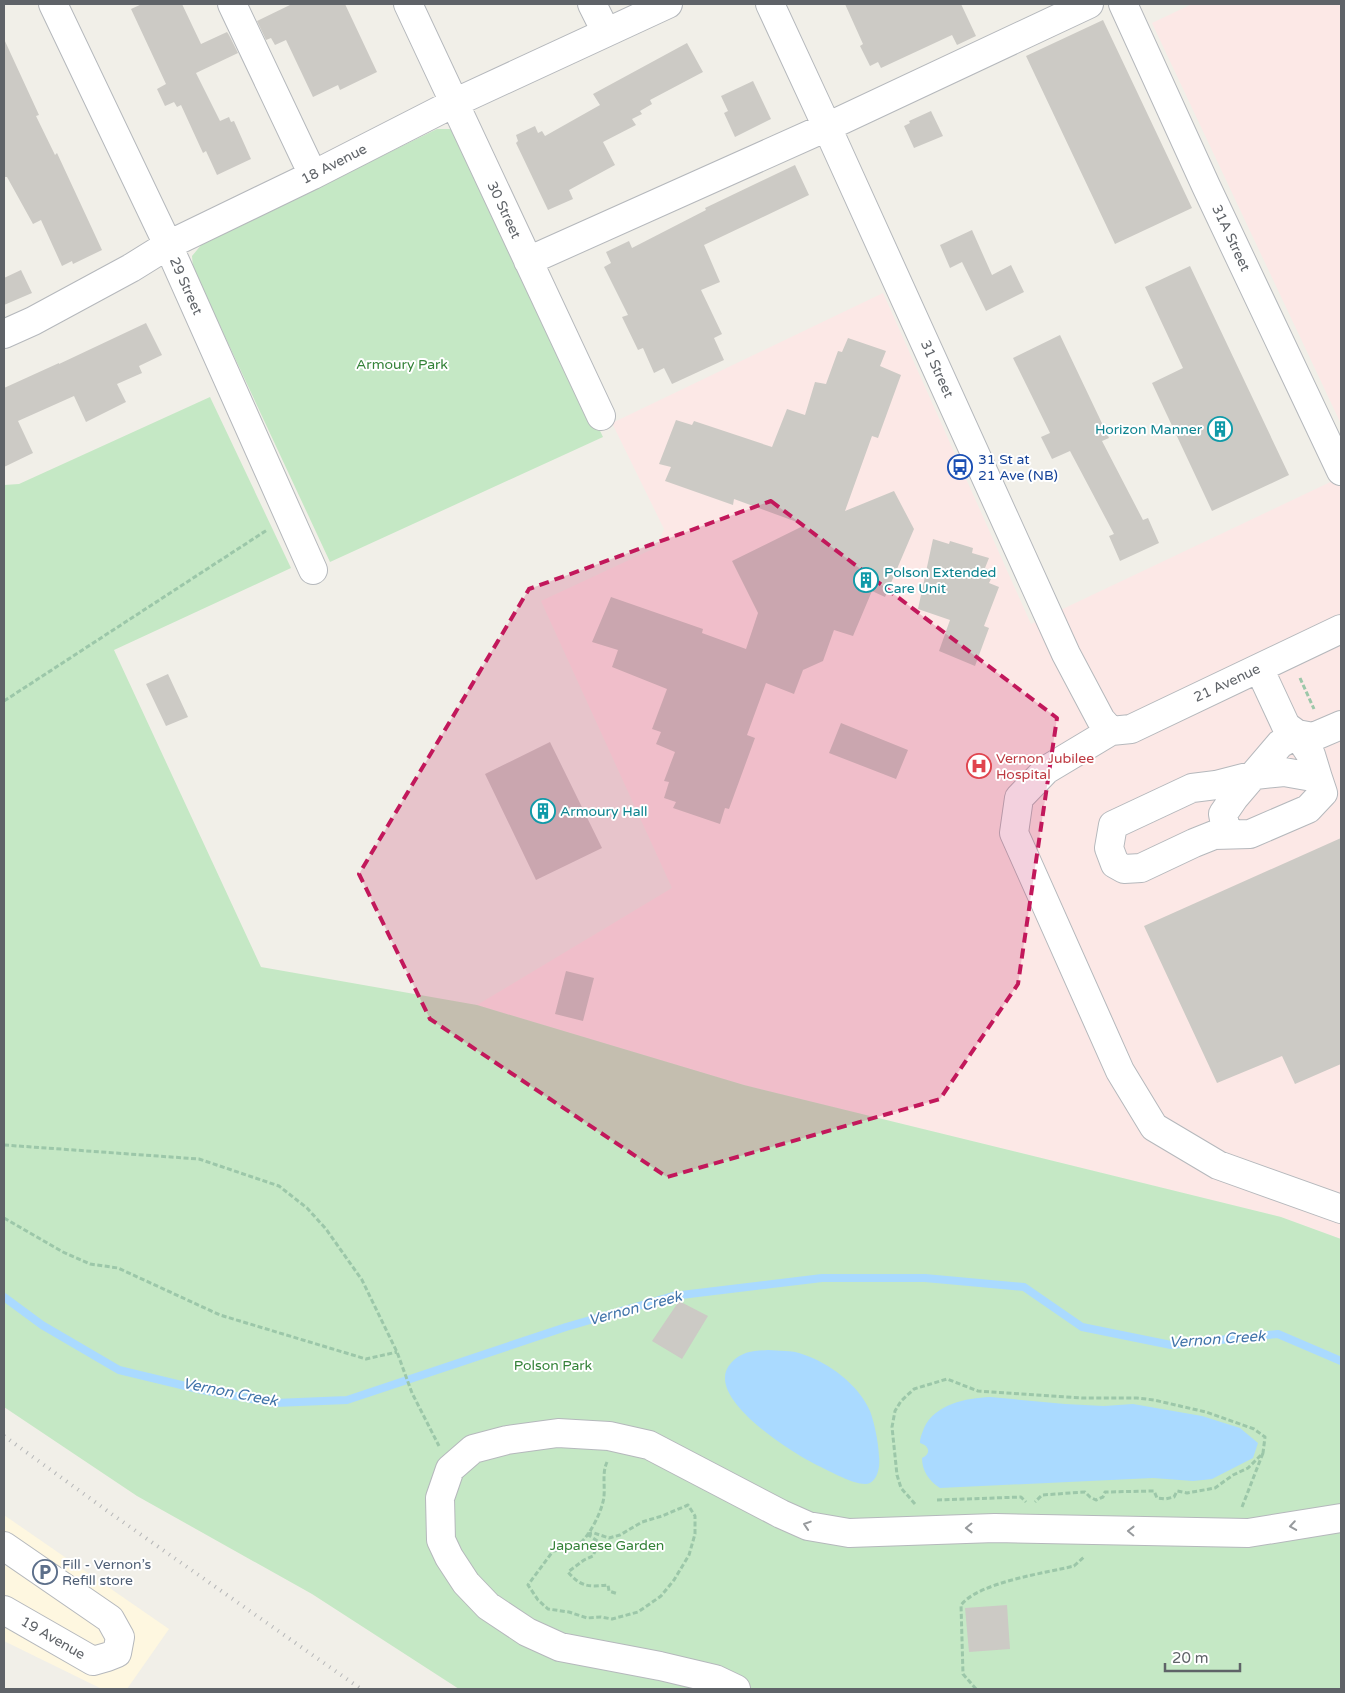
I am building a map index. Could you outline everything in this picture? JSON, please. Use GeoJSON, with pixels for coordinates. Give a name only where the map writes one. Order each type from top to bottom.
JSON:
{"type":"FeatureCollection","features":[{"type":"Feature","properties":{"kind":"street","name":"29 Street"},"geometry":{"type":"LineString","coordinates":[[53,4],[168,245],[313,570]]}},
{"type":"Feature","properties":{"kind":"street"},"geometry":{"type":"LineString","coordinates":[[232,4],[313,175]]}},
{"type":"Feature","properties":{"kind":"street","name":"30 Street"},"geometry":{"type":"LineString","coordinates":[[408,4],[601,416]]}},
{"type":"Feature","properties":{"kind":"street"},"geometry":{"type":"LineString","coordinates":[[592,4],[606,32]]}},
{"type":"Feature","properties":{"kind":"street","name":"18 Avenue"},"geometry":{"type":"LineString","coordinates":[[4,334],[131,268],[168,245],[313,175],[454,103],[668,4]]}},
{"type":"Feature","properties":{"kind":"street","name":"31 Street"},"geometry":{"type":"LineString","coordinates":[[770,4],[1066,654],[1100,720],[1111,731]]}},
{"type":"Feature","properties":{"kind":"street"},"geometry":{"type":"LineString","coordinates":[[528,261],[827,126],[1090,4]]}},
{"type":"Feature","properties":{"kind":"street","name":"31A Street"},"geometry":{"type":"LineString","coordinates":[[1122,4],[1341,471]]}},
{"type":"Feature","properties":{"kind":"street","name":"21 Avenue"},"geometry":{"type":"LineString","coordinates":[[1111,731],[1131,729],[1341,629]]}},
{"type":"Feature","properties":{"kind":"street"},"geometry":{"type":"LineString","coordinates":[[1259,668],[1286,726],[1297,734],[1310,755],[1318,778],[1323,793],[1308,809],[1250,834],[1214,835],[1141,868],[1124,869],[1115,864],[1109,848],[1113,824],[1192,788],[1216,785],[1255,775],[1284,772],[1318,778]]}},
{"type":"Feature","properties":{"kind":"street"},"geometry":{"type":"LineString","coordinates":[[1232,834],[1225,825],[1224,814],[1234,798],[1280,744],[1297,734],[1314,737],[1329,720]]}},
{"type":"Feature","properties":{"kind":"street"},"geometry":{"type":"LineString","coordinates":[[1111,731],[1046,770],[1019,798],[1014,833],[1120,1071],[1154,1127],[1218,1165],[1341,1209]]}},
{"type":"Feature","properties":{"kind":"street"},"geometry":{"type":"LineString","coordinates":[[736,1689],[715,1679],[660,1666],[560,1647],[527,1632],[488,1606],[466,1583],[449,1557],[441,1540],[440,1498],[450,1469],[473,1449],[524,1438],[558,1433],[609,1436],[649,1445],[781,1514],[808,1526],[849,1533],[995,1528],[1248,1533],[1341,1518]]}},
{"type":"Feature","properties":{"kind":"street","name":"19 Avenue"},"geometry":{"type":"LineString","coordinates":[[4,1546],[110,1619],[120,1637],[117,1653],[93,1661],[4,1610]]}},
{"type":"Feature","properties":{"kind":"path"},"geometry":{"type":"LineString","coordinates":[[4,701],[269,528]]}},
{"type":"Feature","properties":{"kind":"path"},"geometry":{"type":"LineString","coordinates":[[1300,678],[1329,720]]}},
{"type":"Feature","properties":{"kind":"path"},"geometry":{"type":"LineString","coordinates":[[4,1145],[200,1159],[279,1186],[307,1208],[326,1229],[362,1280],[397,1352],[412,1393],[450,1469]]}},
{"type":"Feature","properties":{"kind":"path"},"geometry":{"type":"LineString","coordinates":[[4,1218],[63,1252],[90,1264],[118,1268],[220,1315],[366,1360],[397,1352]]}},
{"type":"Feature","properties":{"kind":"path"},"geometry":{"type":"LineString","coordinates":[[920,1509],[901,1488],[897,1475],[892,1426],[895,1412],[901,1401],[914,1389],[947,1379],[978,1391],[1082,1398],[1137,1398],[1206,1412],[1254,1429],[1265,1437],[1263,1452],[1240,1512]]}},
{"type":"Feature","properties":{"kind":"path"},"geometry":{"type":"LineString","coordinates":[[587,1534],[594,1533],[609,1538],[620,1535],[642,1522],[662,1516],[688,1504],[694,1516],[695,1534],[689,1555],[662,1596],[638,1612],[612,1619],[601,1617],[587,1618],[569,1612],[548,1609],[538,1600],[528,1585],[553,1551],[571,1548],[580,1543],[587,1534],[592,1528],[602,1508],[606,1462],[633,1441]]}},
{"type":"Feature","properties":{"kind":"path"},"geometry":{"type":"LineString","coordinates":[[937,1500],[1020,1497],[1026,1502],[1035,1502],[1042,1495],[1085,1492],[1090,1498],[1096,1500],[1102,1497],[1105,1492],[1154,1491],[1157,1498],[1165,1499],[1174,1497],[1176,1492],[1187,1493],[1215,1488],[1228,1478],[1248,1468],[1263,1452]]}},
{"type":"Feature","properties":{"kind":"path"},"geometry":{"type":"LineString","coordinates":[[976,1689],[963,1674],[961,1604],[965,1599],[991,1586],[1074,1566],[1096,1546],[1094,1530]]}},
{"type":"Feature","properties":{"kind":"path"},"geometry":{"type":"LineString","coordinates":[[587,1534],[599,1542],[593,1556],[568,1572],[578,1583],[593,1587],[608,1585],[609,1591],[618,1594]]}},
{"type":"Feature","properties":{"kind":"highlighted area"},"geometry":{"type":"Polygon","coordinates":[[[771,501],[1057,718],[1018,984],[940,1099],[667,1177],[430,1019],[359,874],[529,589],[771,501]]]}},
{"type":"Feature","properties":{"kind":"shaded area"},"geometry":{"type":"Polygon","coordinates":[[[1192,4],[1341,4],[1341,424],[1152,23],[1192,4]]]}},
{"type":"Feature","properties":{"kind":"shaded area","name":"Vernon Jubilee Hospital"},"geometry":{"type":"Polygon","coordinates":[[[883,293],[1031,624],[1341,477],[1341,1239],[1281,1217],[744,1085],[477,1005],[672,888],[541,601],[657,547],[664,529],[612,423],[883,293]]]}},
{"type":"Feature","properties":{"kind":"shaded area","name":"Fill - Vernon’s Refill store"},"geometry":{"type":"Polygon","coordinates":[[[4,1515],[169,1629],[127,1689],[102,1689],[4,1641],[4,1515]]]}},
{"type":"Feature","properties":{"kind":"green space","name":"Armoury Park"},"geometry":{"type":"Polygon","coordinates":[[[437,129],[453,129],[461,141],[603,437],[330,562],[193,268],[192,256],[202,244],[437,129]]]}},
{"type":"Feature","properties":{"kind":"green space","name":"Polson Park"},"geometry":{"type":"Polygon","coordinates":[[[210,397],[291,568],[114,650],[261,967],[477,1005],[744,1085],[1281,1217],[1341,1239],[1341,1689],[459,1689],[312,1594],[137,1496],[4,1407],[4,485],[19,484],[210,397]]]}},
{"type":"Feature","properties":{"kind":"water"},"geometry":{"type":"Polygon","coordinates":[[[768,1350],[794,1352],[812,1358],[842,1376],[858,1392],[870,1411],[877,1439],[879,1467],[873,1481],[865,1484],[853,1481],[838,1476],[809,1461],[755,1424],[740,1408],[729,1392],[725,1377],[731,1363],[744,1354],[768,1350]]]}},
{"type":"Feature","properties":{"kind":"water"},"geometry":{"type":"Polygon","coordinates":[[[990,1397],[1104,1406],[1133,1404],[1202,1416],[1240,1428],[1258,1443],[1253,1458],[1212,1479],[1193,1481],[1153,1478],[940,1488],[929,1479],[923,1467],[922,1458],[928,1452],[926,1446],[920,1443],[924,1428],[929,1420],[943,1408],[961,1401],[990,1397]]]}},
{"type":"Feature","properties":{"kind":"building"},"geometry":{"type":"Polygon","coordinates":[[[142,4],[182,4],[201,44],[227,32],[238,53],[196,73],[220,121],[229,117],[231,122],[234,121],[251,159],[217,175],[206,151],[203,153],[181,105],[177,107],[174,102],[165,106],[157,89],[166,84],[131,9],[142,4]]]}},
{"type":"Feature","properties":{"kind":"building"},"geometry":{"type":"Polygon","coordinates":[[[292,4],[345,4],[377,72],[340,90],[338,85],[313,97],[286,40],[275,45],[271,38],[266,40],[257,21],[292,4]]]}},
{"type":"Feature","properties":{"kind":"building"},"geometry":{"type":"Polygon","coordinates":[[[845,4],[961,4],[976,36],[957,45],[952,35],[881,68],[878,62],[870,66],[860,46],[863,44],[845,4]]]}},
{"type":"Feature","properties":{"kind":"building"},"geometry":{"type":"Polygon","coordinates":[[[1103,20],[1192,208],[1115,244],[1026,56],[1103,20]]]}},
{"type":"Feature","properties":{"kind":"building"},"geometry":{"type":"Polygon","coordinates":[[[4,39],[39,115],[36,116],[55,155],[57,153],[102,250],[73,264],[72,261],[62,266],[41,220],[33,224],[7,177],[4,177],[4,39]]]}},
{"type":"Feature","properties":{"kind":"building"},"geometry":{"type":"Polygon","coordinates":[[[687,43],[703,72],[650,100],[652,104],[640,111],[642,114],[632,119],[636,125],[603,142],[615,165],[569,190],[573,199],[548,210],[516,143],[518,141],[516,135],[535,126],[538,133],[542,131],[545,136],[600,105],[593,94],[687,43]]]}},
{"type":"Feature","properties":{"kind":"building"},"geometry":{"type":"Polygon","coordinates":[[[753,81],[771,119],[735,137],[724,113],[728,111],[721,96],[753,81]]]}},
{"type":"Feature","properties":{"kind":"building"},"geometry":{"type":"Polygon","coordinates":[[[931,111],[943,136],[914,148],[904,126],[910,123],[909,121],[931,111]]]}},
{"type":"Feature","properties":{"kind":"building"},"geometry":{"type":"Polygon","coordinates":[[[795,165],[809,195],[704,245],[720,282],[701,290],[722,334],[714,338],[724,360],[672,384],[664,368],[654,373],[643,348],[638,350],[622,317],[628,315],[604,267],[611,263],[606,252],[629,241],[632,248],[706,210],[705,208],[795,165]]]}},
{"type":"Feature","properties":{"kind":"building"},"geometry":{"type":"Polygon","coordinates":[[[972,230],[992,275],[1011,265],[1024,292],[986,311],[962,262],[950,268],[940,245],[972,230]]]}},
{"type":"Feature","properties":{"kind":"building","name":"Horizon Manner"},"geometry":{"type":"Polygon","coordinates":[[[1190,266],[1289,475],[1212,511],[1152,383],[1183,368],[1145,287],[1190,266]]]}},
{"type":"Feature","properties":{"kind":"building"},"geometry":{"type":"Polygon","coordinates":[[[21,270],[32,293],[4,305],[4,278],[21,270]]]}},
{"type":"Feature","properties":{"kind":"building"},"geometry":{"type":"Polygon","coordinates":[[[146,323],[162,355],[139,366],[142,373],[117,384],[126,402],[86,422],[74,396],[18,421],[33,453],[4,467],[4,388],[146,323]]]}},
{"type":"Feature","properties":{"kind":"building"},"geometry":{"type":"Polygon","coordinates":[[[1060,335],[1109,438],[1102,441],[1143,520],[1148,518],[1159,543],[1120,561],[1109,536],[1114,534],[1070,451],[1052,459],[1041,437],[1050,433],[1013,358],[1060,335]]]}},
{"type":"Feature","properties":{"kind":"building","name":"Polson Extended Care Unit"},"geometry":{"type":"Polygon","coordinates":[[[848,338],[886,351],[880,366],[901,375],[878,438],[872,436],[845,511],[894,491],[914,529],[885,597],[872,591],[853,636],[834,630],[823,661],[803,670],[794,694],[766,683],[747,735],[755,738],[729,809],[725,808],[720,824],[673,808],[676,802],[664,798],[669,782],[664,781],[675,752],[656,744],[661,732],[652,729],[667,689],[612,667],[618,650],[592,642],[611,597],[703,629],[702,633],[746,649],[758,613],[732,561],[805,525],[734,499],[733,505],[665,481],[671,467],[659,464],[676,420],[692,425],[694,421],[772,447],[787,409],[805,415],[815,382],[826,384],[838,351],[842,352],[848,338]]]}},
{"type":"Feature","properties":{"kind":"building"},"geometry":{"type":"Polygon","coordinates":[[[933,539],[949,544],[950,541],[973,548],[972,553],[989,558],[985,568],[989,570],[986,576],[992,577],[989,583],[999,587],[984,626],[989,628],[975,666],[939,651],[950,620],[918,609],[933,539]]]}},
{"type":"Feature","properties":{"kind":"building"},"geometry":{"type":"Polygon","coordinates":[[[168,674],[188,717],[166,726],[146,684],[168,674]]]}},
{"type":"Feature","properties":{"kind":"building"},"geometry":{"type":"Polygon","coordinates":[[[841,723],[908,750],[896,779],[829,753],[841,723]]]}},
{"type":"Feature","properties":{"kind":"building","name":"Armoury Hall"},"geometry":{"type":"Polygon","coordinates":[[[550,742],[602,848],[536,880],[485,774],[550,742]]]}},
{"type":"Feature","properties":{"kind":"building"},"geometry":{"type":"Polygon","coordinates":[[[1341,838],[1341,1064],[1295,1084],[1282,1056],[1217,1083],[1144,926],[1341,838]]]}},
{"type":"Feature","properties":{"kind":"building"},"geometry":{"type":"Polygon","coordinates":[[[566,971],[594,978],[583,1021],[555,1014],[566,971]]]}},
{"type":"Feature","properties":{"kind":"building"},"geometry":{"type":"Polygon","coordinates":[[[679,1301],[708,1316],[682,1359],[652,1341],[679,1301]]]}},
{"type":"Feature","properties":{"kind":"building"},"geometry":{"type":"Polygon","coordinates":[[[1007,1605],[1010,1649],[969,1652],[965,1608],[1007,1605]]]}},
{"type":"Feature","properties":{"kind":"waterway","name":"Vernon Creek"},"geometry":{"type":"LineString","coordinates":[[4,1297],[42,1325],[119,1370],[202,1390],[275,1403],[347,1400],[566,1327],[673,1296],[822,1278],[925,1278],[1024,1287],[1082,1327],[1171,1345],[1278,1334],[1341,1361]]}},
{"type":"Feature","properties":{"kind":"railway"},"geometry":{"type":"LineString","coordinates":[[4,1436],[361,1689]]}},
{"type":"Feature","properties":{"kind":"place","name":"Horizon Manner"},"geometry":{"type":"Point","coordinates":[1220,429]}},
{"type":"Feature","properties":{"kind":"place","name":"31 St at 21 Ave (NB)"},"geometry":{"type":"Point","coordinates":[960,467]}},
{"type":"Feature","properties":{"kind":"place","name":"Polson Extended Care Unit"},"geometry":{"type":"Point","coordinates":[866,580]}},
{"type":"Feature","properties":{"kind":"place","name":"Vernon Jubilee Hospital"},"geometry":{"type":"Point","coordinates":[979,766]}},
{"type":"Feature","properties":{"kind":"place","name":"Armoury Hall"},"geometry":{"type":"Point","coordinates":[543,811]}},
{"type":"Feature","properties":{"kind":"place","name":"Fill - Vernon’s Refill store"},"geometry":{"type":"Point","coordinates":[45,1572]}},
{"type":"Feature","properties":{"kind":"park label","name":"Japanese Garden"},"geometry":{"type":"Point","coordinates":[607,1545]}}]}
